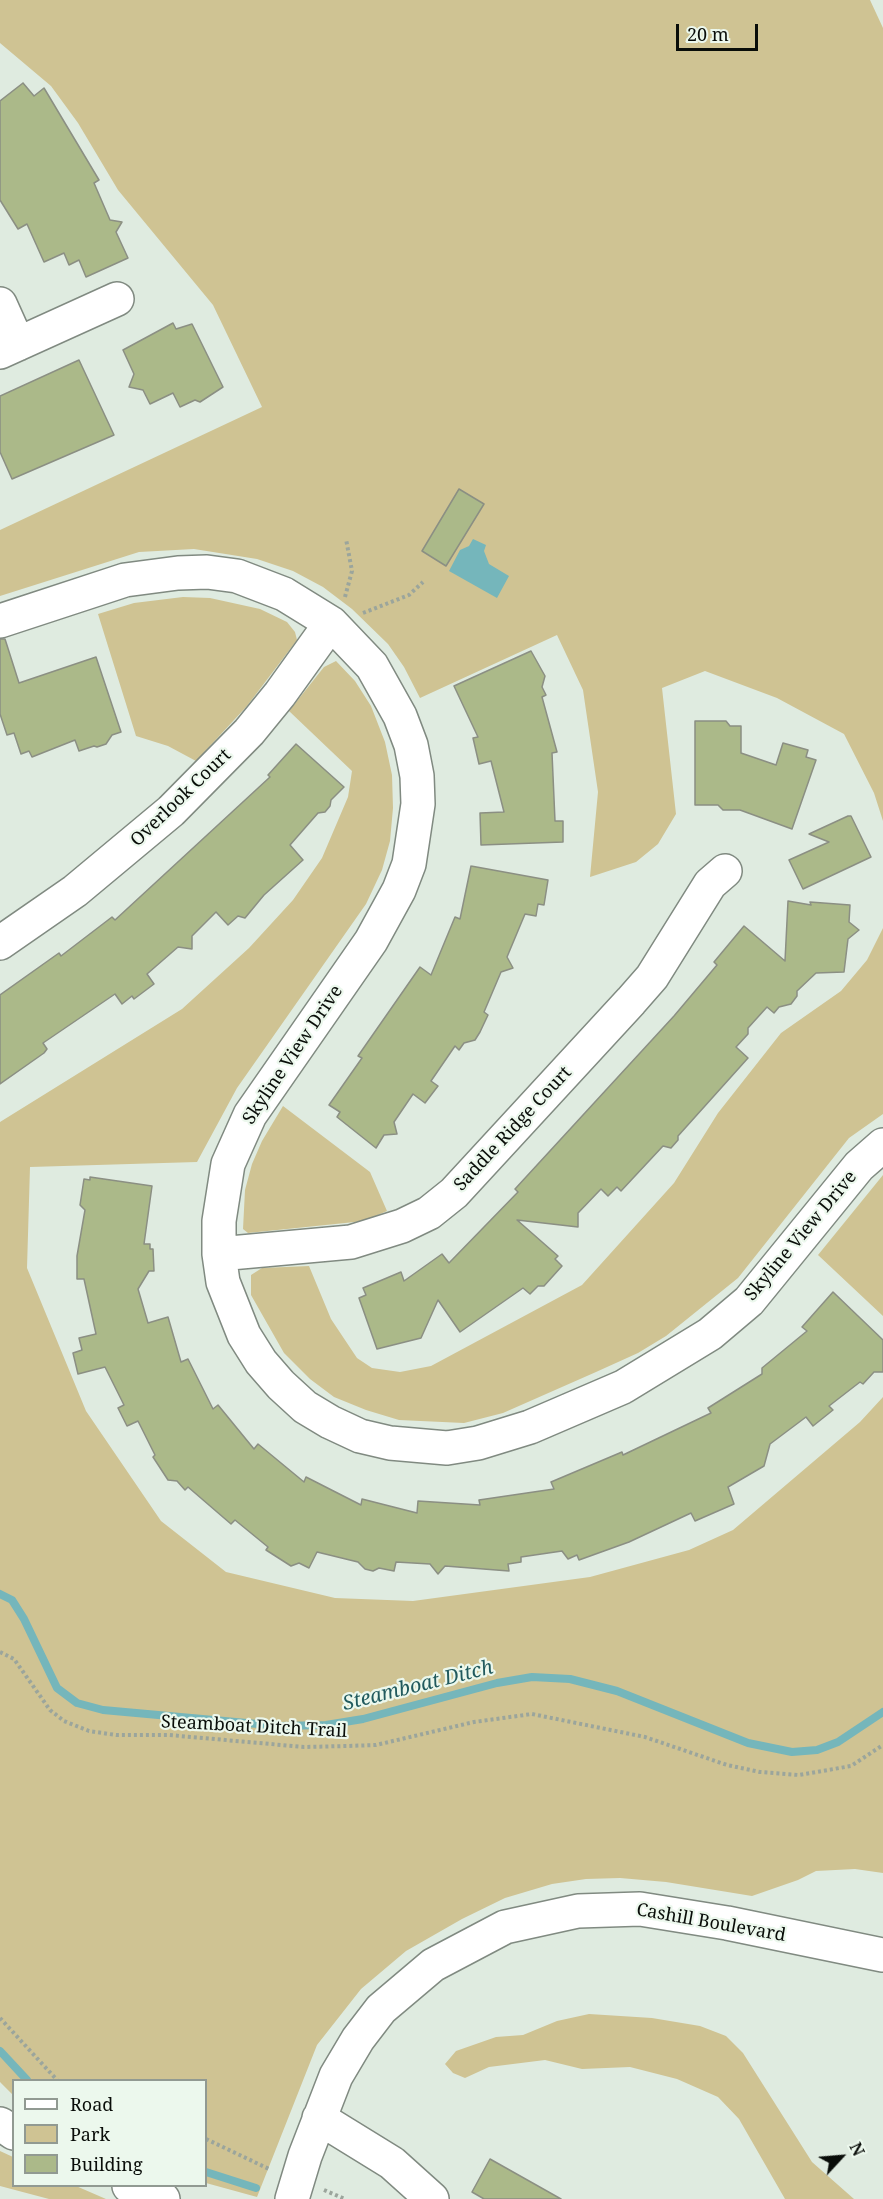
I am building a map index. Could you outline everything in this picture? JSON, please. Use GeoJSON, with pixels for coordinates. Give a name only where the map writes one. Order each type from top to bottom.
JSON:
{"type":"FeatureCollection","features":[{"type":"Feature","properties":{"kind":"street"},"geometry":{"type":"LineString","coordinates":[[0,304],[9,348],[117,298]]}},
{"type":"Feature","properties":{"kind":"street","name":"Skyline View Drive"},"geometry":{"type":"LineString","coordinates":[[0,621],[125,580],[178,573],[207,572],[237,576],[262,584],[306,606],[338,610],[400,716],[411,745],[417,776],[416,836],[410,864],[383,921],[268,1086],[237,1140],[222,1193],[219,1254],[231,1309],[261,1362],[305,1407],[360,1436],[390,1443],[447,1448],[478,1443],[530,1427],[623,1387],[710,1334],[756,1294],[859,1166],[883,1145]]}},
{"type":"Feature","properties":{"kind":"street","name":"Overlook Court"},"geometry":{"type":"LineString","coordinates":[[0,943],[119,857],[171,811],[249,732],[280,694],[338,610]]}},
{"type":"Feature","properties":{"kind":"street","name":"Saddle Ridge Court"},"geometry":{"type":"LineString","coordinates":[[219,1254],[351,1242],[402,1226],[429,1213],[454,1193],[652,977],[710,884],[725,871]]}},
{"type":"Feature","properties":{"kind":"street","name":"Cashill Boulevard"},"geometry":{"type":"LineString","coordinates":[[292,2199],[319,2118],[336,2076],[358,2039],[381,2009],[433,1965],[505,1927],[578,1911],[640,1909],[727,1923],[883,1955]]}},
{"type":"Feature","properties":{"kind":"street"},"geometry":{"type":"LineString","coordinates":[[319,2118],[392,2163],[432,2199]]}},
{"type":"Feature","properties":{"kind":"street"},"geometry":{"type":"LineString","coordinates":[[132,2187],[164,2199]]}},
{"type":"Feature","properties":{"kind":"path"},"geometry":{"type":"LineString","coordinates":[[338,610],[350,585],[352,571],[346,539]]}},
{"type":"Feature","properties":{"kind":"path"},"geometry":{"type":"LineString","coordinates":[[363,613],[409,595],[423,582]]}},
{"type":"Feature","properties":{"kind":"path","name":"Steamboat Ditch Trail"},"geometry":{"type":"LineString","coordinates":[[0,1652],[14,1659],[50,1710],[64,1721],[89,1731],[116,1735],[169,1735],[304,1747],[367,1745],[484,1719],[532,1714],[645,1737],[727,1765],[760,1772],[799,1775],[850,1767],[883,1745]]}},
{"type":"Feature","properties":{"kind":"path"},"geometry":{"type":"LineString","coordinates":[[0,2018],[56,2079]]}},
{"type":"Feature","properties":{"kind":"green space"},"geometry":{"type":"Polygon","coordinates":[[[0,0],[870,0],[883,28],[883,821],[874,793],[844,734],[777,698],[705,671],[662,688],[676,814],[658,844],[636,862],[590,877],[598,792],[583,690],[557,635],[420,698],[404,667],[388,644],[352,609],[323,587],[293,571],[257,559],[194,549],[139,552],[0,596],[0,530],[262,407],[213,305],[118,190],[78,123],[51,86],[0,43],[0,0]]]}},
{"type":"Feature","properties":{"kind":"green space"},"geometry":{"type":"Polygon","coordinates":[[[183,597],[210,598],[260,609],[287,622],[295,632],[297,640],[247,706],[196,761],[168,746],[136,736],[98,614],[134,603],[183,597]]]}},
{"type":"Feature","properties":{"kind":"green space"},"geometry":{"type":"Polygon","coordinates":[[[336,661],[355,681],[371,706],[385,742],[392,775],[393,808],[390,841],[382,870],[366,904],[237,1088],[197,1162],[30,1167],[27,1268],[86,1411],[161,1521],[226,1572],[335,1598],[413,1601],[590,1577],[689,1550],[733,1530],[860,1422],[883,1397],[883,1873],[855,1869],[816,1871],[798,1880],[752,1896],[666,1882],[620,1878],[586,1879],[552,1884],[505,1898],[462,1919],[406,1951],[361,1989],[317,2045],[257,2197],[207,2183],[207,2079],[12,2079],[12,2094],[0,2082],[0,1122],[182,1009],[249,948],[293,900],[322,858],[348,797],[352,771],[289,711],[324,667],[336,661]]]}},
{"type":"Feature","properties":{"kind":"green space"},"geometry":{"type":"Polygon","coordinates":[[[883,928],[883,1114],[849,1138],[738,1278],[666,1336],[638,1353],[503,1413],[464,1423],[399,1420],[366,1410],[334,1397],[310,1379],[284,1353],[251,1295],[251,1275],[262,1268],[309,1266],[331,1319],[357,1358],[372,1368],[400,1372],[431,1366],[582,1285],[674,1183],[718,1113],[781,1033],[841,991],[867,960],[883,928]]]}},
{"type":"Feature","properties":{"kind":"green space"},"geometry":{"type":"Polygon","coordinates":[[[283,1106],[370,1172],[387,1211],[364,1221],[248,1233],[243,1229],[245,1190],[252,1164],[262,1141],[283,1106]]]}},
{"type":"Feature","properties":{"kind":"green space"},"geometry":{"type":"Polygon","coordinates":[[[883,1175],[883,1316],[818,1255],[883,1175]]]}},
{"type":"Feature","properties":{"kind":"green space"},"geometry":{"type":"Polygon","coordinates":[[[589,2014],[652,2018],[700,2026],[726,2036],[743,2053],[812,2162],[854,2199],[785,2199],[739,2119],[718,2097],[677,2079],[630,2067],[582,2069],[545,2060],[489,2067],[465,2078],[453,2073],[445,2064],[456,2051],[496,2037],[523,2035],[557,2021],[589,2014]]]}},
{"type":"Feature","properties":{"kind":"green space"},"geometry":{"type":"Polygon","coordinates":[[[0,2151],[12,2157],[12,2187],[78,2187],[106,2199],[49,2199],[0,2186],[0,2151]]]}},
{"type":"Feature","properties":{"kind":"water"},"geometry":{"type":"Polygon","coordinates":[[[473,539],[486,545],[484,551],[489,564],[509,576],[497,598],[449,571],[460,550],[469,546],[473,539]]]}},
{"type":"Feature","properties":{"kind":"building"},"geometry":{"type":"Polygon","coordinates":[[[23,83],[34,96],[44,88],[99,180],[94,183],[110,220],[122,222],[116,232],[128,258],[86,277],[79,260],[69,265],[64,253],[44,262],[27,224],[18,229],[0,200],[0,101],[23,83]]]}},
{"type":"Feature","properties":{"kind":"building"},"geometry":{"type":"Polygon","coordinates":[[[173,323],[176,329],[192,324],[223,387],[200,402],[195,400],[180,407],[173,393],[150,404],[143,390],[129,387],[134,374],[123,350],[173,323]]]}},
{"type":"Feature","properties":{"kind":"building"},"geometry":{"type":"Polygon","coordinates":[[[79,360],[114,435],[12,479],[0,452],[0,396],[79,360]]]}},
{"type":"Feature","properties":{"kind":"building"},"geometry":{"type":"Polygon","coordinates":[[[459,489],[484,504],[446,566],[422,551],[459,489]]]}},
{"type":"Feature","properties":{"kind":"building"},"geometry":{"type":"Polygon","coordinates":[[[0,639],[5,639],[19,683],[96,657],[121,732],[112,735],[106,744],[79,751],[75,740],[32,757],[29,751],[21,754],[14,733],[7,735],[0,714],[0,639]]]}},
{"type":"Feature","properties":{"kind":"building"},"geometry":{"type":"Polygon","coordinates":[[[531,651],[545,676],[542,687],[546,695],[542,697],[557,752],[552,753],[555,821],[563,821],[563,842],[481,845],[480,813],[504,812],[491,761],[479,764],[473,738],[478,737],[454,686],[531,651]]]}},
{"type":"Feature","properties":{"kind":"building"},"geometry":{"type":"Polygon","coordinates":[[[695,721],[726,721],[730,726],[741,726],[741,753],[776,765],[783,743],[808,750],[806,757],[816,760],[792,829],[740,810],[723,810],[718,805],[695,805],[695,721]]]}},
{"type":"Feature","properties":{"kind":"building"},"geometry":{"type":"Polygon","coordinates":[[[296,744],[344,787],[331,800],[325,812],[318,813],[290,845],[303,860],[264,895],[245,918],[238,916],[228,925],[216,912],[192,936],[192,949],[178,947],[147,974],[154,984],[134,999],[132,996],[122,1004],[115,994],[43,1043],[47,1049],[44,1053],[0,1084],[0,995],[59,953],[61,956],[112,917],[115,920],[270,777],[268,775],[296,744]]]}},
{"type":"Feature","properties":{"kind":"building"},"geometry":{"type":"Polygon","coordinates":[[[851,816],[871,857],[803,889],[789,860],[829,842],[809,834],[851,816]]]}},
{"type":"Feature","properties":{"kind":"building"},"geometry":{"type":"Polygon","coordinates":[[[471,866],[548,880],[544,905],[538,904],[536,916],[525,914],[507,957],[513,968],[501,972],[484,1012],[488,1015],[475,1040],[464,1043],[459,1050],[455,1046],[431,1081],[438,1086],[425,1103],[413,1094],[394,1122],[397,1134],[384,1135],[376,1148],[337,1117],[340,1112],[329,1105],[362,1058],[358,1056],[420,967],[431,975],[455,917],[460,919],[471,866]]]}},
{"type":"Feature","properties":{"kind":"building"},"geometry":{"type":"Polygon","coordinates":[[[788,901],[811,905],[810,902],[850,905],[849,922],[859,930],[848,939],[844,972],[816,973],[797,991],[797,996],[791,1004],[779,1007],[774,1013],[767,1007],[748,1028],[748,1034],[736,1047],[748,1058],[678,1136],[678,1140],[671,1148],[663,1146],[621,1191],[617,1187],[608,1196],[601,1189],[578,1213],[578,1227],[517,1220],[558,1256],[555,1259],[562,1266],[544,1286],[538,1286],[530,1294],[523,1288],[460,1332],[438,1300],[421,1338],[377,1349],[359,1298],[366,1295],[363,1288],[401,1272],[404,1281],[442,1254],[449,1263],[518,1192],[515,1189],[674,1016],[717,965],[714,962],[744,926],[785,961],[788,901]]]}},
{"type":"Feature","properties":{"kind":"building"},"geometry":{"type":"Polygon","coordinates":[[[90,1177],[152,1186],[144,1244],[150,1244],[150,1249],[153,1249],[154,1271],[149,1271],[138,1289],[148,1323],[168,1317],[181,1362],[188,1359],[213,1409],[218,1405],[254,1449],[258,1444],[304,1482],[306,1477],[361,1505],[362,1499],[417,1513],[418,1501],[480,1505],[479,1500],[554,1489],[551,1482],[622,1452],[623,1455],[711,1413],[708,1408],[762,1374],[762,1368],[807,1331],[802,1327],[833,1292],[883,1340],[883,1372],[874,1372],[863,1384],[860,1382],[829,1406],[833,1410],[813,1426],[806,1417],[770,1444],[764,1466],[728,1487],[734,1504],[695,1521],[691,1513],[629,1542],[579,1560],[577,1555],[568,1559],[562,1551],[521,1557],[521,1562],[508,1564],[509,1571],[445,1566],[438,1574],[430,1564],[396,1562],[394,1571],[379,1568],[373,1571],[365,1569],[358,1562],[317,1552],[309,1568],[299,1563],[291,1566],[266,1550],[268,1547],[235,1520],[231,1524],[188,1487],[185,1490],[177,1481],[168,1480],[153,1457],[155,1455],[138,1421],[127,1426],[118,1408],[124,1405],[105,1367],[78,1374],[73,1353],[82,1350],[79,1338],[96,1334],[84,1279],[77,1279],[77,1256],[85,1210],[80,1205],[84,1179],[90,1180],[90,1177]]]}},
{"type":"Feature","properties":{"kind":"building"},"geometry":{"type":"Polygon","coordinates":[[[490,2159],[561,2199],[484,2199],[472,2192],[490,2159]]]}},
{"type":"Feature","properties":{"kind":"waterway","name":"Steamboat Ditch"},"geometry":{"type":"LineString","coordinates":[[0,1594],[12,1600],[24,1619],[57,1688],[77,1703],[103,1710],[280,1726],[326,1725],[363,1719],[497,1683],[532,1677],[570,1679],[617,1691],[748,1743],[792,1752],[817,1750],[838,1742],[883,1712]]}},
{"type":"Feature","properties":{"kind":"waterway","name":"Steamboat Ditch"},"geometry":{"type":"LineString","coordinates":[[0,2051],[26,2079]]}},
{"type":"Feature","properties":{"kind":"waterway","name":"Steamboat Ditch"},"geometry":{"type":"LineString","coordinates":[[207,2172],[256,2188]]}}]}
